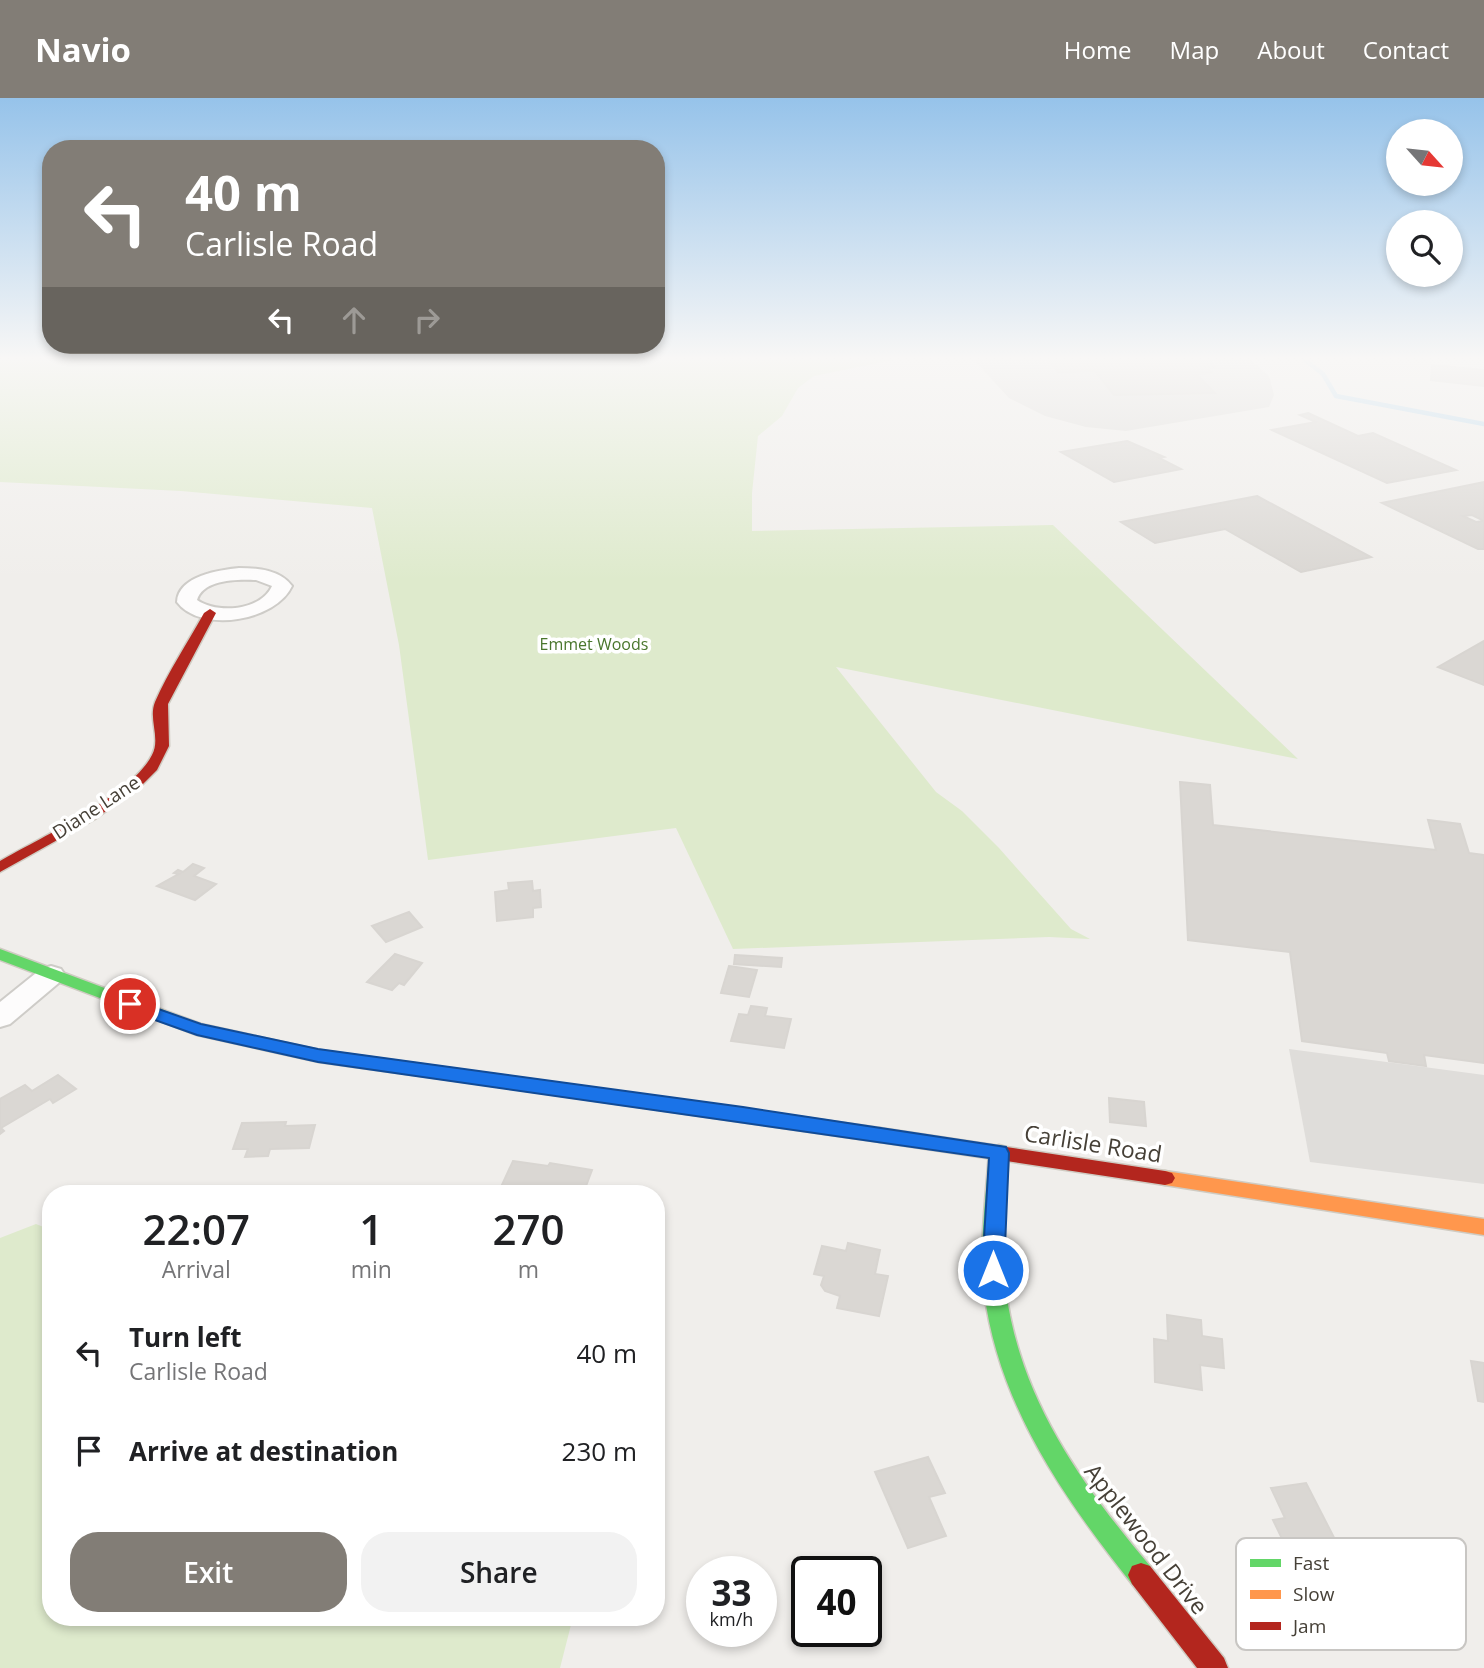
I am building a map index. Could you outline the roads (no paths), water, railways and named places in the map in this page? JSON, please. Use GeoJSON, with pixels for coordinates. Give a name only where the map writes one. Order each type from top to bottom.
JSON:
{"type":"FeatureCollection","features":[{"type":"Feature","properties":{"kind":"main road","name":"Diane Lane"},"geometry":{"type":"LineString","coordinates":[[0,867],[103,805],[146,774],[160,757],[163,738],[159,712],[199,628],[210,613]]}},
{"type":"Feature","properties":{"kind":"main road","name":"Carlisle Road"},"geometry":{"type":"LineString","coordinates":[[0,954],[197,1029],[318,1056],[743,1114],[1484,1227]]}},
{"type":"Feature","properties":{"kind":"main road","name":"Applewood Drive"},"geometry":{"type":"LineString","coordinates":[[999,1153],[992,1253],[994,1287],[1010,1356],[1023,1392],[1059,1462],[1091,1512],[1194,1637],[1214,1668]]}},
{"type":"Feature","properties":{"kind":"street"},"geometry":{"type":"LineString","coordinates":[[0,1017],[51,975]]}},
{"type":"Feature","properties":{"kind":"park label","name":"Emmet Woods"},"geometry":{"type":"Point","coordinates":[594,644]}}]}
